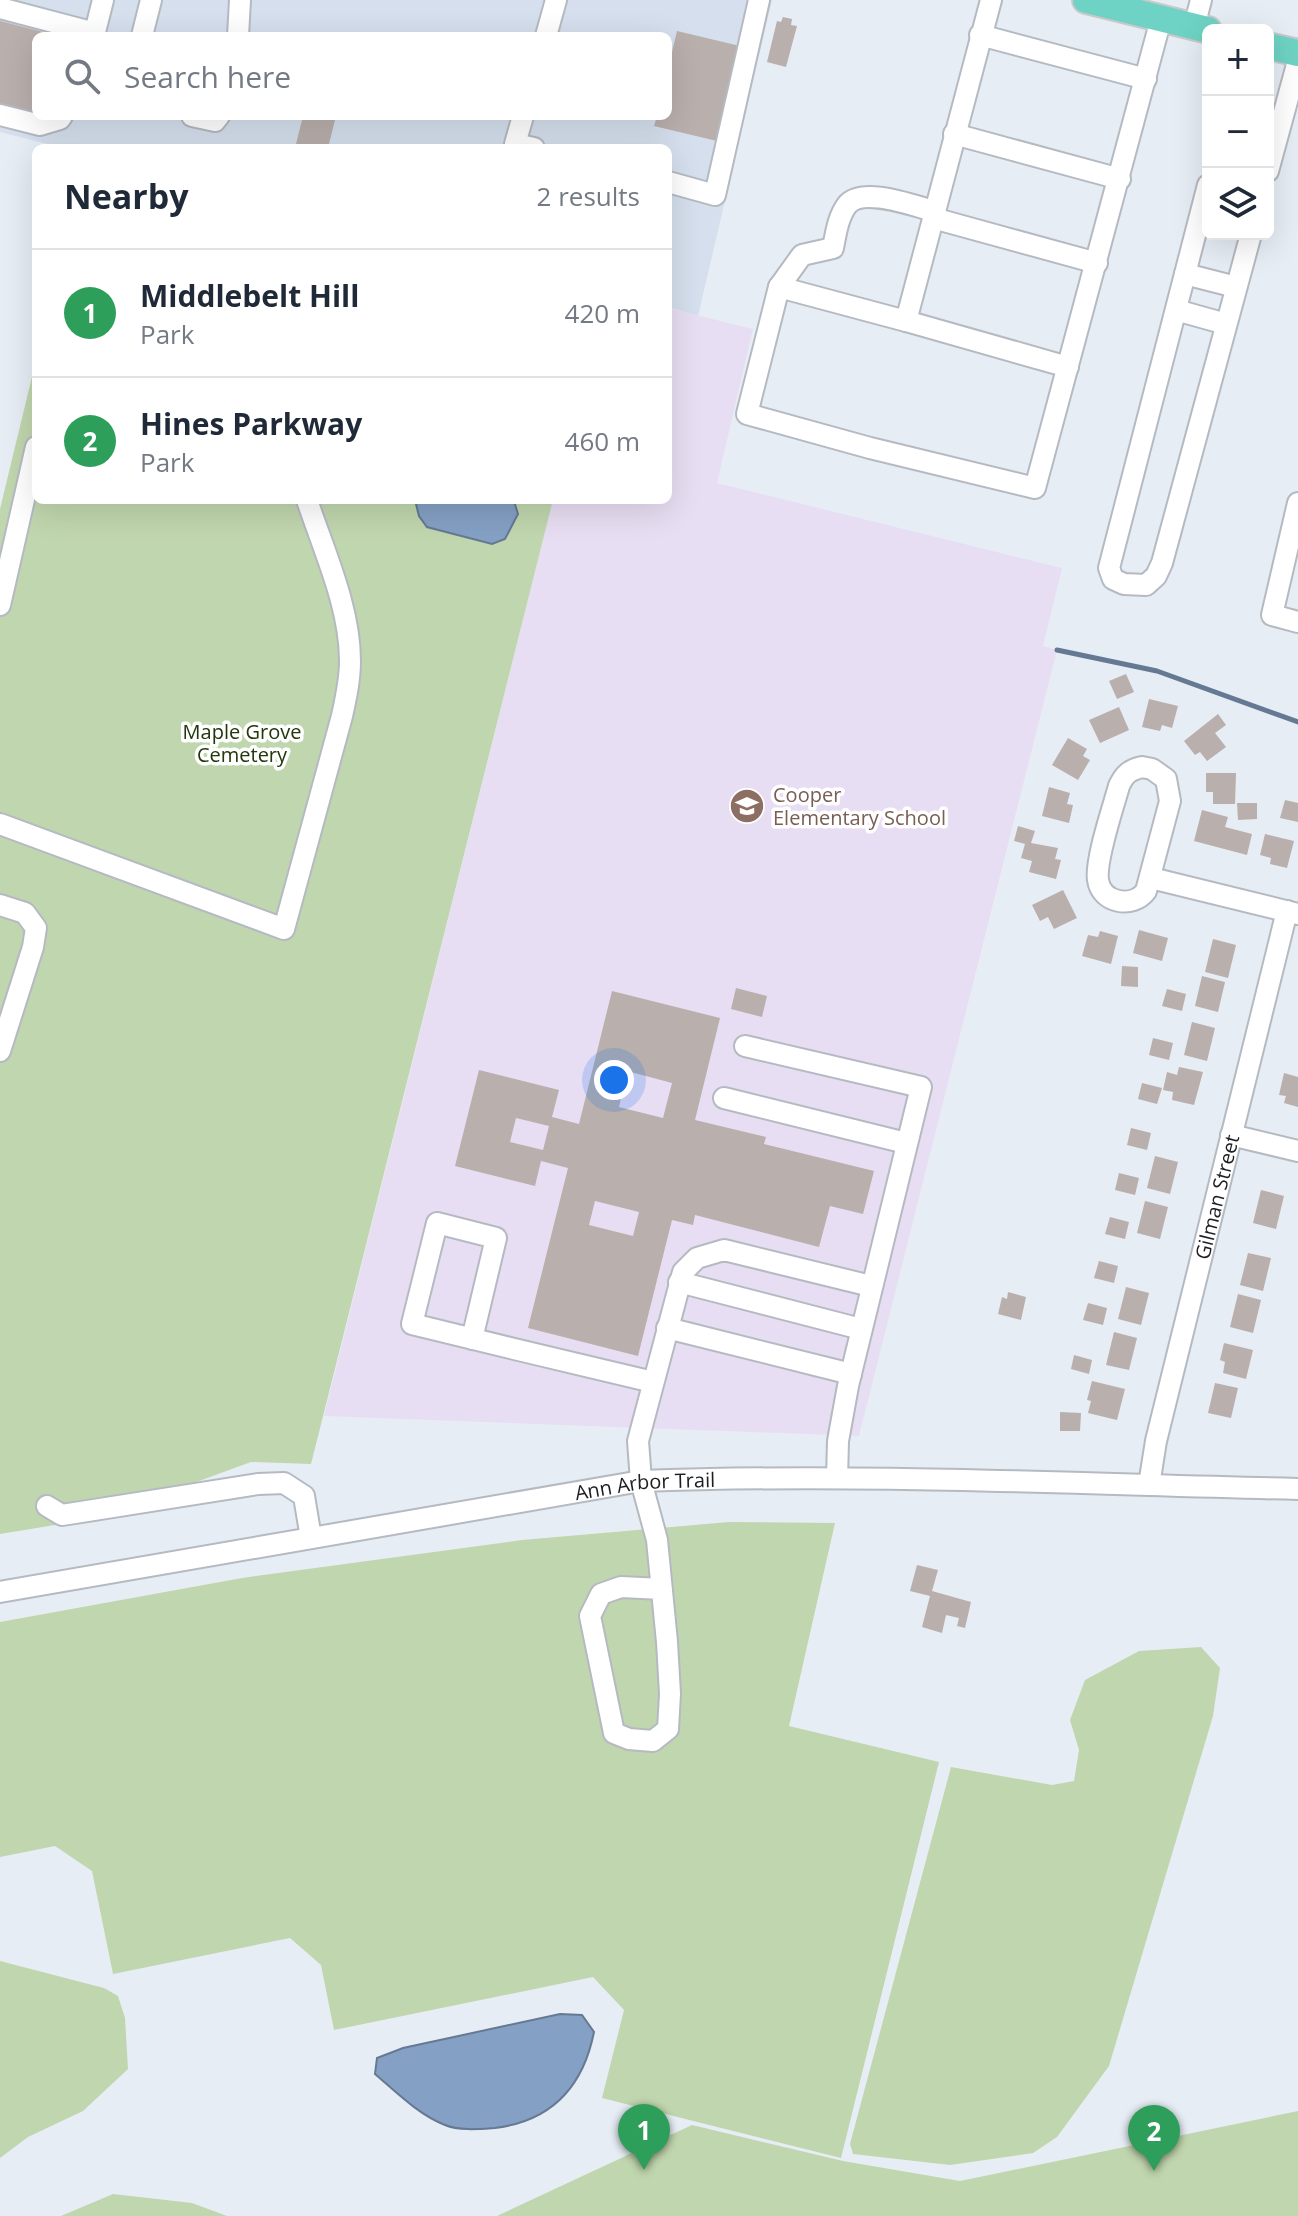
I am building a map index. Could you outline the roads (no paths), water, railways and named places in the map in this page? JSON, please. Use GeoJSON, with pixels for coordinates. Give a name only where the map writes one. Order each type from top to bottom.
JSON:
{"type":"FeatureCollection","features":[{"type":"Feature","properties":{"kind":"main road"},"geometry":{"type":"LineString","coordinates":[[1086,0],[1153,11],[1201,29]]}},
{"type":"Feature","properties":{"kind":"main road"},"geometry":{"type":"LineString","coordinates":[[1274,47],[1298,53]]}},
{"type":"Feature","properties":{"kind":"street"},"geometry":{"type":"LineString","coordinates":[[95,32],[103,0]]}},
{"type":"Feature","properties":{"kind":"street"},"geometry":{"type":"LineString","coordinates":[[143,32],[151,0]]}},
{"type":"Feature","properties":{"kind":"street"},"geometry":{"type":"LineString","coordinates":[[238,32],[240,0]]}},
{"type":"Feature","properties":{"kind":"street"},"geometry":{"type":"LineString","coordinates":[[547,32],[556,0]]}},
{"type":"Feature","properties":{"kind":"street"},"geometry":{"type":"LineString","coordinates":[[672,183],[715,195],[759,0]]}},
{"type":"Feature","properties":{"kind":"street"},"geometry":{"type":"LineString","coordinates":[[906,321],[991,0]]}},
{"type":"Feature","properties":{"kind":"street"},"geometry":{"type":"LineString","coordinates":[[1201,0],[1201,29]]}},
{"type":"Feature","properties":{"kind":"street"},"geometry":{"type":"LineString","coordinates":[[0,8],[87,32]]}},
{"type":"Feature","properties":{"kind":"street"},"geometry":{"type":"LineString","coordinates":[[1097,263],[877,197],[850,201],[841,215],[833,248],[802,255],[779,287],[747,414],[1035,488],[1068,367],[1097,263],[1120,179],[1146,79],[1153,11]]}},
{"type":"Feature","properties":{"kind":"street"},"geometry":{"type":"LineString","coordinates":[[980,35],[1146,79]]}},
{"type":"Feature","properties":{"kind":"street"},"geometry":{"type":"LineString","coordinates":[[1269,168],[1298,61]]}},
{"type":"Feature","properties":{"kind":"street"},"geometry":{"type":"LineString","coordinates":[[0,115],[40,125],[57,120]]}},
{"type":"Feature","properties":{"kind":"street"},"geometry":{"type":"LineString","coordinates":[[515,144],[522,120]]}},
{"type":"Feature","properties":{"kind":"street"},"geometry":{"type":"LineString","coordinates":[[954,134],[1120,179]]}},
{"type":"Feature","properties":{"kind":"street"},"geometry":{"type":"LineString","coordinates":[[1202,208],[1109,568],[1113,579],[1124,584],[1146,585],[1156,576],[1162,563],[1249,240]]}},
{"type":"Feature","properties":{"kind":"street"},"geometry":{"type":"LineString","coordinates":[[1185,274],[1236,287]]}},
{"type":"Feature","properties":{"kind":"street"},"geometry":{"type":"LineString","coordinates":[[779,287],[1068,367]]}},
{"type":"Feature","properties":{"kind":"street"},"geometry":{"type":"LineString","coordinates":[[1176,310],[1226,324]]}},
{"type":"Feature","properties":{"kind":"street"},"geometry":{"type":"LineString","coordinates":[[0,605],[32,465]]}},
{"type":"Feature","properties":{"kind":"street"},"geometry":{"type":"LineString","coordinates":[[1298,503],[1289,578],[1272,615],[1298,622]]}},
{"type":"Feature","properties":{"kind":"street"},"geometry":{"type":"LineString","coordinates":[[0,824],[284,929],[349,687],[350,659],[340,600],[308,504]]}},
{"type":"Feature","properties":{"kind":"street"},"geometry":{"type":"LineString","coordinates":[[1142,767],[1160,773],[1170,789],[1170,801],[1151,878],[1143,896],[1120,902],[1110,899],[1098,880],[1119,786],[1131,770],[1142,767]]}},
{"type":"Feature","properties":{"kind":"street"},"geometry":{"type":"LineString","coordinates":[[1151,878],[1293,912]]}},
{"type":"Feature","properties":{"kind":"street"},"geometry":{"type":"LineString","coordinates":[[0,905],[25,913],[36,928],[33,947],[0,1051]]}},
{"type":"Feature","properties":{"kind":"street","name":"Gilman Street"},"geometry":{"type":"LineString","coordinates":[[1149,1485],[1156,1441],[1231,1135],[1293,912]]}},
{"type":"Feature","properties":{"kind":"street"},"geometry":{"type":"LineString","coordinates":[[745,1046],[921,1087],[851,1374],[838,1441],[837,1478]]}},
{"type":"Feature","properties":{"kind":"street"},"geometry":{"type":"LineString","coordinates":[[724,1098],[906,1143]]}},
{"type":"Feature","properties":{"kind":"street"},"geometry":{"type":"LineString","coordinates":[[1231,1135],[1298,1151]]}},
{"type":"Feature","properties":{"kind":"street"},"geometry":{"type":"LineString","coordinates":[[472,1339],[496,1238],[437,1223],[412,1324],[472,1339],[653,1382]]}},
{"type":"Feature","properties":{"kind":"street"},"geometry":{"type":"LineString","coordinates":[[662,1589],[621,1587],[601,1594],[590,1616],[614,1733],[629,1739],[653,1741],[668,1729],[670,1694],[662,1589],[657,1540],[641,1481],[638,1441],[679,1282],[688,1264],[709,1253],[724,1250],[871,1286]]}},
{"type":"Feature","properties":{"kind":"street"},"geometry":{"type":"LineString","coordinates":[[679,1282],[861,1329]]}},
{"type":"Feature","properties":{"kind":"street"},"geometry":{"type":"LineString","coordinates":[[667,1328],[851,1374]]}},
{"type":"Feature","properties":{"kind":"street","name":"Ann Arbor Trail"},"geometry":{"type":"LineString","coordinates":[[0,1592],[641,1481],[745,1477],[837,1478],[1298,1489]]}},
{"type":"Feature","properties":{"kind":"street"},"geometry":{"type":"LineString","coordinates":[[47,1506],[62,1515],[258,1484],[284,1483],[304,1496],[311,1538]]}},
{"type":"Feature","properties":{"kind":"water"},"geometry":{"type":"Polygon","coordinates":[[[416,504],[515,504],[518,514],[505,539],[492,544],[427,527],[419,516],[416,504]]]}},
{"type":"Feature","properties":{"kind":"water"},"geometry":{"type":"Polygon","coordinates":[[[560,2014],[582,2015],[594,2032],[589,2052],[573,2085],[561,2098],[533,2118],[515,2124],[476,2129],[445,2125],[417,2109],[375,2074],[377,2058],[403,2048],[560,2014]]]}},
{"type":"Feature","properties":{"kind":"waterway"},"geometry":{"type":"LineString","coordinates":[[1057,650],[1157,671],[1298,722]]}},
{"type":"Feature","properties":{"kind":"place","name":"Cooper Elementary School"},"geometry":{"type":"Point","coordinates":[747,806]}},
{"type":"Feature","properties":{"kind":"place","name":"Middlebelt Hill"},"geometry":{"type":"Point","coordinates":[644,2170]}},
{"type":"Feature","properties":{"kind":"place","name":"Hines Parkway"},"geometry":{"type":"Point","coordinates":[1154,2171]}},
{"type":"Feature","properties":{"kind":"park label","name":"Maple Grove Cemetery"},"geometry":{"type":"Point","coordinates":[242,742]}}]}
